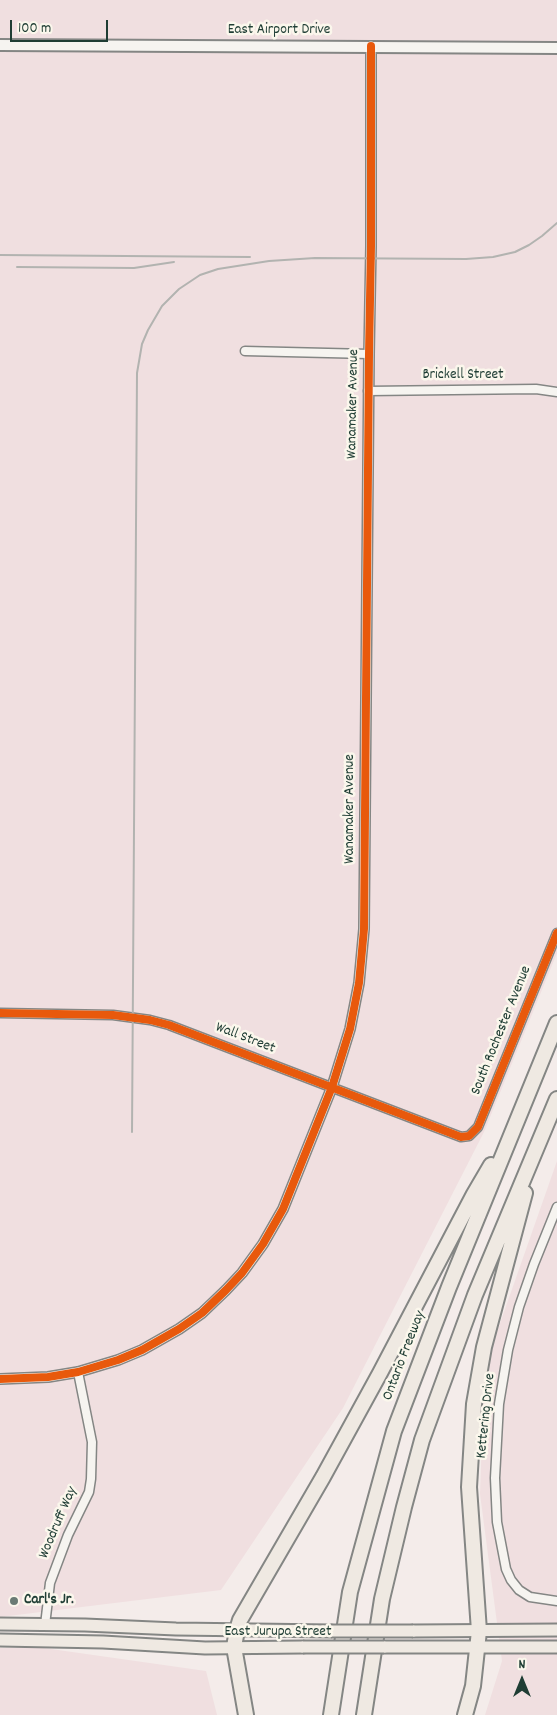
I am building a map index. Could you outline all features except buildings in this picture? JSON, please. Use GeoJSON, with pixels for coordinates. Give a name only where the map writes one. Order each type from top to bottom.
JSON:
{"type":"FeatureCollection","features":[{"type":"Feature","properties":{"kind":"highway","name":"Ontario Freeway"},"geometry":{"type":"LineString","coordinates":[[331,1715],[350,1592],[394,1431],[449,1287],[557,1023]]}},
{"type":"Feature","properties":{"kind":"highway"},"geometry":{"type":"LineString","coordinates":[[364,1715],[382,1598],[422,1440],[475,1295],[557,1098]]}},
{"type":"Feature","properties":{"kind":"highway"},"geometry":{"type":"LineString","coordinates":[[246,1715],[234,1648],[240,1620],[323,1478],[474,1194],[513,1130]]}},
{"type":"Feature","properties":{"kind":"highway"},"geometry":{"type":"LineString","coordinates":[[465,1715],[473,1686],[479,1648],[469,1488],[474,1404],[488,1330],[539,1142]]}},
{"type":"Feature","properties":{"kind":"main road","name":"East Airport Drive"},"geometry":{"type":"LineString","coordinates":[[0,45],[557,48]]}},
{"type":"Feature","properties":{"kind":"main road","name":"East Jurupa Street"},"geometry":{"type":"LineString","coordinates":[[0,1624],[237,1630],[557,1630]]}},
{"type":"Feature","properties":{"kind":"main road","name":"East Jurupa Street"},"geometry":{"type":"LineString","coordinates":[[0,1640],[76,1640],[205,1648],[557,1647]]}},
{"type":"Feature","properties":{"kind":"street","name":"Wanamaker Avenue"},"geometry":{"type":"LineString","coordinates":[[0,1379],[48,1377],[78,1372],[118,1360],[160,1341],[202,1312],[232,1284],[264,1244],[283,1209],[332,1087],[350,1029],[359,983],[364,929],[368,354],[371,252],[371,46]]}},
{"type":"Feature","properties":{"kind":"street"},"geometry":{"type":"LineString","coordinates":[[245,351],[368,354]]}},
{"type":"Feature","properties":{"kind":"street","name":"Brickell Street"},"geometry":{"type":"LineString","coordinates":[[368,391],[536,390],[557,392]]}},
{"type":"Feature","properties":{"kind":"street","name":"South Rochester Avenue"},"geometry":{"type":"LineString","coordinates":[[469,1136],[478,1127],[557,933]]}},
{"type":"Feature","properties":{"kind":"street","name":"Wall Street"},"geometry":{"type":"LineString","coordinates":[[0,1013],[96,1014],[150,1020],[169,1025],[454,1135],[461,1137],[469,1136]]}},
{"type":"Feature","properties":{"kind":"street","name":"Kettering Drive"},"geometry":{"type":"LineString","coordinates":[[557,1207],[519,1307],[508,1350],[499,1404],[495,1470],[497,1522],[506,1569],[511,1580],[519,1590],[530,1597],[557,1601]]}},
{"type":"Feature","properties":{"kind":"street","name":"Woodruff Way"},"geometry":{"type":"LineString","coordinates":[[45,1624],[50,1583],[68,1535],[89,1492],[91,1479],[92,1442],[78,1372]]}},
{"type":"Feature","properties":{"kind":"shaded area"},"geometry":{"type":"Polygon","coordinates":[[[0,0],[557,0],[557,953],[484,1132],[343,1408],[221,1590],[0,1617],[0,0]]]}},
{"type":"Feature","properties":{"kind":"shaded area"},"geometry":{"type":"Polygon","coordinates":[[[557,1161],[557,1715],[485,1715],[502,1661],[480,1494],[484,1381],[491,1349],[557,1161]]]}},
{"type":"Feature","properties":{"kind":"shaded area"},"geometry":{"type":"Polygon","coordinates":[[[0,1648],[44,1648],[206,1671],[217,1715],[0,1715],[0,1648]]]}},
{"type":"Feature","properties":{"kind":"railway"},"geometry":{"type":"LineString","coordinates":[[132,1132],[137,373],[142,344],[148,330],[162,306],[179,289],[200,275],[218,269],[269,261],[315,258],[466,259],[493,257],[515,252],[529,245],[557,223]]}},
{"type":"Feature","properties":{"kind":"railway"},"geometry":{"type":"LineString","coordinates":[[0,255],[250,257]]}},
{"type":"Feature","properties":{"kind":"railway"},"geometry":{"type":"LineString","coordinates":[[17,267],[134,268],[174,262]]}},
{"type":"Feature","properties":{"kind":"cycle path"},"geometry":{"type":"LineString","coordinates":[[0,1379],[48,1377],[78,1372],[118,1360],[142,1350],[179,1329],[202,1313],[226,1290],[242,1273],[263,1244],[283,1209],[332,1087],[350,1029],[359,983],[364,929],[371,246],[371,46]]}},
{"type":"Feature","properties":{"kind":"cycle path"},"geometry":{"type":"LineString","coordinates":[[0,1013],[113,1015],[150,1020],[169,1025],[461,1137],[469,1136],[478,1127],[557,933]]}},
{"type":"Feature","properties":{"kind":"place","name":"Carl's Jr."},"geometry":{"type":"Point","coordinates":[14,1601]}}]}
